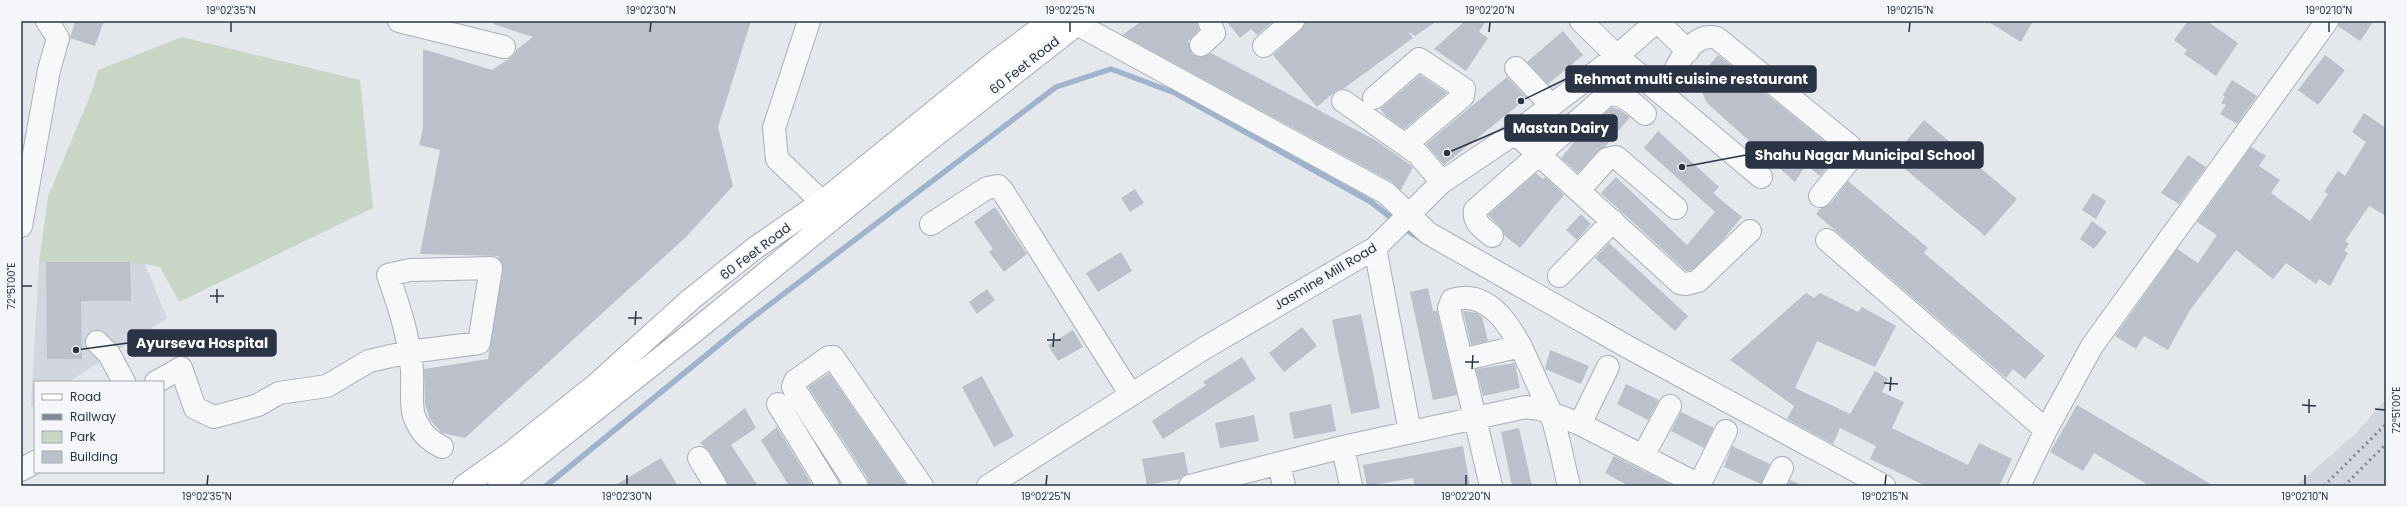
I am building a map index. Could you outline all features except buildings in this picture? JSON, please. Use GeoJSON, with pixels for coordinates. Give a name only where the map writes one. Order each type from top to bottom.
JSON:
{"type":"FeatureCollection","features":[{"type":"Feature","properties":{"kind":"main road","name":"60 Feet Road"},"geometry":{"type":"LineString","coordinates":[[464,486],[512,452],[598,383],[696,295],[755,248],[822,202],[999,59],[1050,21]]}},
{"type":"Feature","properties":{"kind":"main road","name":"60 Feet Road"},"geometry":{"type":"LineString","coordinates":[[499,486],[701,326],[918,149],[1079,23]]}},
{"type":"Feature","properties":{"kind":"street"},"geometry":{"type":"LineString","coordinates":[[399,21],[504,47]]}},
{"type":"Feature","properties":{"kind":"street"},"geometry":{"type":"LineString","coordinates":[[809,21],[774,128],[777,159],[822,202]]}},
{"type":"Feature","properties":{"kind":"street"},"geometry":{"type":"LineString","coordinates":[[1201,46],[1214,33],[1209,21]]}},
{"type":"Feature","properties":{"kind":"street"},"geometry":{"type":"LineString","coordinates":[[1264,46],[1293,21]]}},
{"type":"Feature","properties":{"kind":"street"},"geometry":{"type":"LineString","coordinates":[[1580,21],[1618,56],[1761,177]]}},
{"type":"Feature","properties":{"kind":"street"},"geometry":{"type":"LineString","coordinates":[[1657,21],[1688,51]]}},
{"type":"Feature","properties":{"kind":"street","name":"Jasmine Mill Road"},"geometry":{"type":"LineString","coordinates":[[988,486],[1203,349],[1374,248],[1411,215],[1442,182],[1515,133],[1618,56],[1657,21]]}},
{"type":"Feature","properties":{"kind":"street"},"geometry":{"type":"LineString","coordinates":[[2019,486],[2046,430],[2092,346],[2327,21]]}},
{"type":"Feature","properties":{"kind":"street"},"geometry":{"type":"LineString","coordinates":[[1079,23],[1386,193],[1411,215],[1428,233],[1626,346],[1884,486]]}},
{"type":"Feature","properties":{"kind":"street"},"geometry":{"type":"LineString","coordinates":[[21,226],[57,27]]}},
{"type":"Feature","properties":{"kind":"street"},"geometry":{"type":"LineString","coordinates":[[1674,73],[1688,51],[1703,38],[1717,38],[1850,146],[1852,150],[1852,157],[1820,196]]}},
{"type":"Feature","properties":{"kind":"street"},"geometry":{"type":"LineString","coordinates":[[1374,98],[1419,60],[1464,89],[1463,96],[1405,145]]}},
{"type":"Feature","properties":{"kind":"street"},"geometry":{"type":"LineString","coordinates":[[1516,68],[1551,105]]}},
{"type":"Feature","properties":{"kind":"street"},"geometry":{"type":"LineString","coordinates":[[1492,236],[1476,222],[1474,217],[1475,210],[1611,93],[1624,98],[1645,114]]}},
{"type":"Feature","properties":{"kind":"street"},"geometry":{"type":"LineString","coordinates":[[1343,101],[1418,154],[1442,182]]}},
{"type":"Feature","properties":{"kind":"street"},"geometry":{"type":"LineString","coordinates":[[1515,133],[1680,283],[1687,284],[1698,281],[1750,231]]}},
{"type":"Feature","properties":{"kind":"street"},"geometry":{"type":"LineString","coordinates":[[1579,190],[1607,159],[1616,157],[1676,208]]}},
{"type":"Feature","properties":{"kind":"street"},"geometry":{"type":"LineString","coordinates":[[931,224],[987,188],[998,186],[1002,190],[1131,395]]}},
{"type":"Feature","properties":{"kind":"street"},"geometry":{"type":"LineString","coordinates":[[1559,276],[1613,221]]}},
{"type":"Feature","properties":{"kind":"street"},"geometry":{"type":"LineString","coordinates":[[1826,240],[2046,430]]}},
{"type":"Feature","properties":{"kind":"street"},"geometry":{"type":"LineString","coordinates":[[1374,248],[1410,432]]}},
{"type":"Feature","properties":{"kind":"street"},"geometry":{"type":"LineString","coordinates":[[158,381],[181,368],[195,408],[214,417],[258,405],[279,393],[327,386],[369,361],[409,352],[479,343],[491,268],[410,270],[388,275],[400,309],[409,352],[414,415],[422,432],[430,441],[442,447]]}},
{"type":"Feature","properties":{"kind":"street"},"geometry":{"type":"LineString","coordinates":[[1490,486],[1449,308],[1452,300],[1458,298],[1484,302],[1504,320],[1521,346],[1551,413],[1569,486]]}},
{"type":"Feature","properties":{"kind":"street"},"geometry":{"type":"LineString","coordinates":[[97,342],[109,354],[123,381]]}},
{"type":"Feature","properties":{"kind":"street"},"geometry":{"type":"LineString","coordinates":[[1461,360],[1521,346]]}},
{"type":"Feature","properties":{"kind":"street"},"geometry":{"type":"LineString","coordinates":[[857,486],[793,385],[795,381],[829,357],[833,357],[922,486]]}},
{"type":"Feature","properties":{"kind":"street"},"geometry":{"type":"LineString","coordinates":[[1580,424],[1608,367]]}},
{"type":"Feature","properties":{"kind":"street"},"geometry":{"type":"LineString","coordinates":[[778,404],[828,486]]}},
{"type":"Feature","properties":{"kind":"street"},"geometry":{"type":"LineString","coordinates":[[1643,456],[1670,406]]}},
{"type":"Feature","properties":{"kind":"street"},"geometry":{"type":"LineString","coordinates":[[1190,486],[1343,447],[1526,408],[1540,408],[1580,424],[1643,456],[1668,478],[1700,485],[1726,432]]}},
{"type":"Feature","properties":{"kind":"street"},"geometry":{"type":"LineString","coordinates":[[1343,447],[1351,486]]}},
{"type":"Feature","properties":{"kind":"street"},"geometry":{"type":"LineString","coordinates":[[699,458],[716,486]]}},
{"type":"Feature","properties":{"kind":"street"},"geometry":{"type":"LineString","coordinates":[[21,470],[34,463]]}},
{"type":"Feature","properties":{"kind":"street"},"geometry":{"type":"LineString","coordinates":[[1279,463],[1284,486]]}},
{"type":"Feature","properties":{"kind":"shaded area"},"geometry":{"type":"Polygon","coordinates":[[[39,262],[145,264],[167,318],[71,381],[34,381],[34,406],[31,407],[39,262]]]}},
{"type":"Feature","properties":{"kind":"shaded area"},"geometry":{"type":"Polygon","coordinates":[[[2386,399],[2386,486],[2296,486],[2357,432],[2386,399]]]}},
{"type":"Feature","properties":{"kind":"green space"},"geometry":{"type":"Polygon","coordinates":[[[182,37],[360,80],[373,208],[179,302],[160,267],[145,264],[39,262],[48,197],[92,91],[98,70],[182,37]]]}},
{"type":"Feature","properties":{"kind":"waterway"},"geometry":{"type":"LineString","coordinates":[[546,486],[748,321],[1056,87],[1111,69],[1175,93],[1371,202],[1395,221]]}},
{"type":"Feature","properties":{"kind":"waterway"},"geometry":{"type":"LineString","coordinates":[[1401,227],[1421,239]]}},
{"type":"Feature","properties":{"kind":"railway"},"geometry":{"type":"LineString","coordinates":[[2324,486],[2386,424]]}},
{"type":"Feature","properties":{"kind":"railway"},"geometry":{"type":"LineString","coordinates":[[2344,486],[2386,444]]}},
{"type":"Feature","properties":{"kind":"place","name":"Rehmat multi cuisine restaurant"},"geometry":{"type":"Point","coordinates":[1521,101]}},
{"type":"Feature","properties":{"kind":"place","name":"Mastan Dairy"},"geometry":{"type":"Point","coordinates":[1447,153]}},
{"type":"Feature","properties":{"kind":"place","name":"Shahu Nagar Municipal School"},"geometry":{"type":"Point","coordinates":[1682,167]}},
{"type":"Feature","properties":{"kind":"place","name":"Ayurseva Hospital"},"geometry":{"type":"Point","coordinates":[76,350]}}]}
